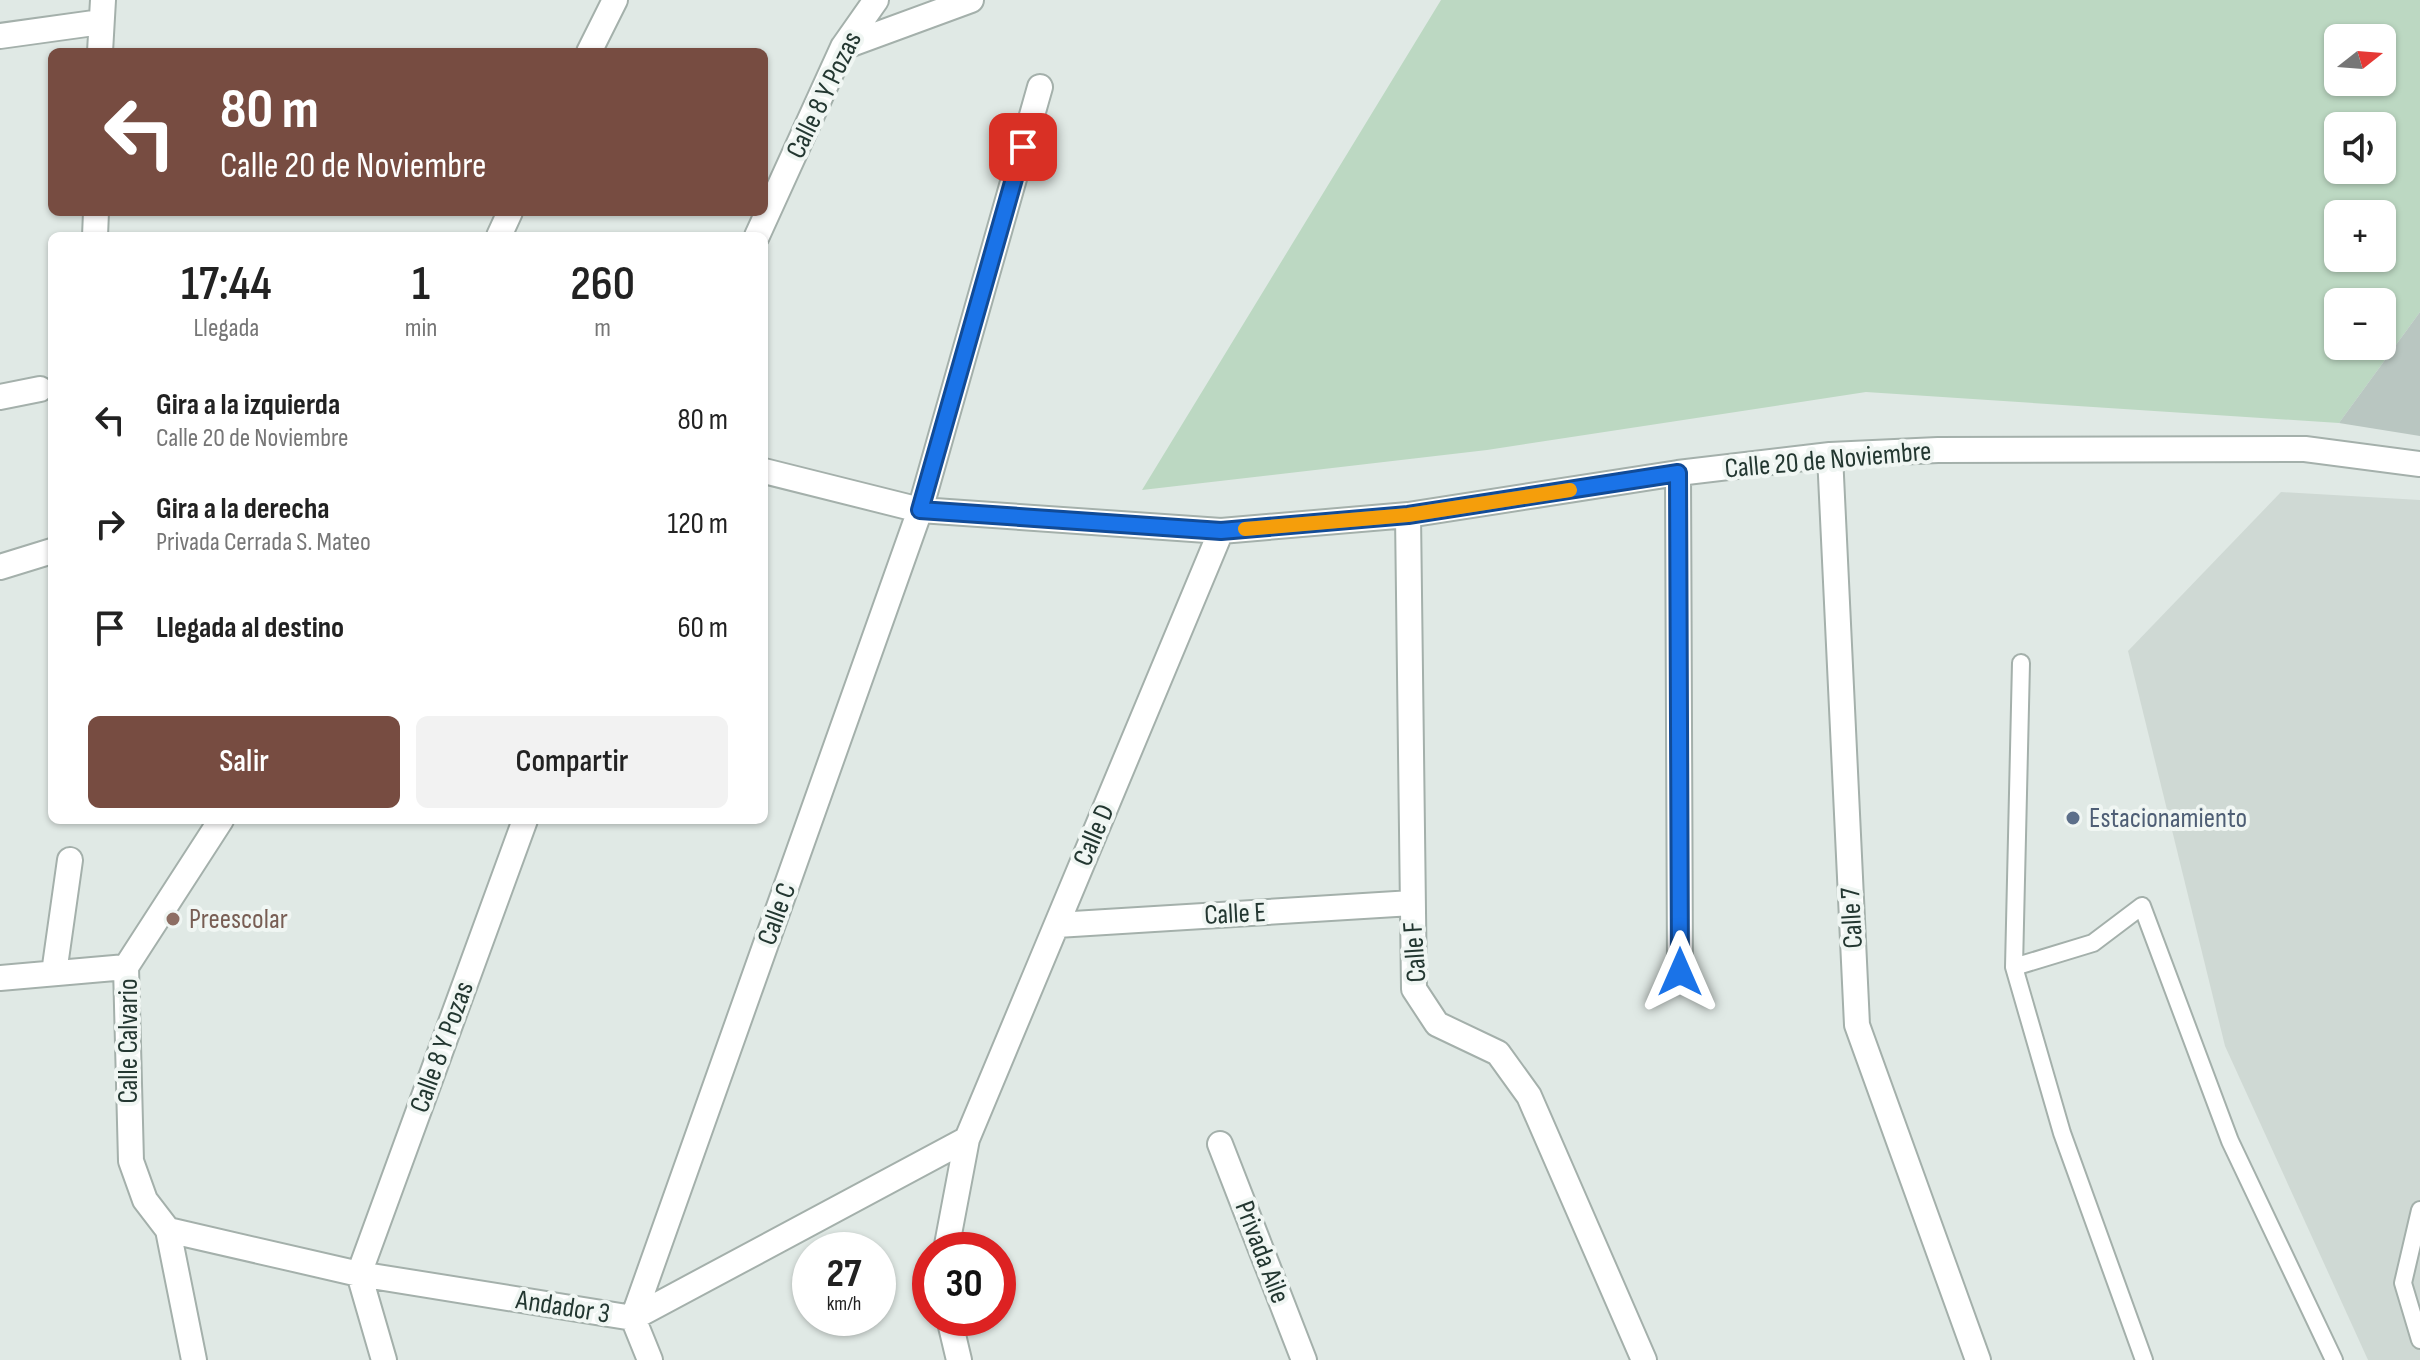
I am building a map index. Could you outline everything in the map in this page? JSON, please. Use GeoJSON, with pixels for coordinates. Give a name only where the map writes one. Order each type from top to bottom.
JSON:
{"type":"FeatureCollection","features":[{"type":"Feature","properties":{"kind":"street"},"geometry":{"type":"LineString","coordinates":[[591,48],[615,0]]}},
{"type":"Feature","properties":{"kind":"street","name":"Calle 8 Y Pozas"},"geometry":{"type":"LineString","coordinates":[[768,212],[843,47],[876,0]]}},
{"type":"Feature","properties":{"kind":"street"},"geometry":{"type":"LineString","coordinates":[[843,47],[971,0]]}},
{"type":"Feature","properties":{"kind":"street"},"geometry":{"type":"LineString","coordinates":[[0,36],[102,11],[100,48]]}},
{"type":"Feature","properties":{"kind":"street","name":"Calle C"},"geometry":{"type":"LineString","coordinates":[[633,1318],[920,510],[1040,87]]}},
{"type":"Feature","properties":{"kind":"street"},"geometry":{"type":"LineString","coordinates":[[0,397],[40,389]]}},
{"type":"Feature","properties":{"kind":"street","name":"Calle 20 de Noviembre"},"geometry":{"type":"LineString","coordinates":[[768,472],[920,510],[1221,531],[1408,515],[1678,473],[1830,455],[1938,450],[2305,449],[2420,464]]}},
{"type":"Feature","properties":{"kind":"street","name":"Calle 7"},"geometry":{"type":"LineString","coordinates":[[1830,455],[1857,1025],[1978,1360]]}},
{"type":"Feature","properties":{"kind":"street"},"geometry":{"type":"LineString","coordinates":[[1678,473],[1680,972]]}},
{"type":"Feature","properties":{"kind":"street","name":"Calle F"},"geometry":{"type":"LineString","coordinates":[[1408,515],[1414,989],[1437,1024],[1498,1053],[1529,1096],[1644,1360]]}},
{"type":"Feature","properties":{"kind":"street","name":"Calle D"},"geometry":{"type":"LineString","coordinates":[[949,1232],[967,1139],[1221,531]]}},
{"type":"Feature","properties":{"kind":"street"},"geometry":{"type":"LineString","coordinates":[[0,567],[48,552]]}},
{"type":"Feature","properties":{"kind":"street","name":"Calle Calvario"},"geometry":{"type":"LineString","coordinates":[[168,1230],[145,1200],[131,1161],[126,967],[218,824]]}},
{"type":"Feature","properties":{"kind":"street","name":"Calle 8 Y Pozas"},"geometry":{"type":"LineString","coordinates":[[359,1274],[524,824]]}},
{"type":"Feature","properties":{"kind":"street"},"geometry":{"type":"LineString","coordinates":[[54,973],[70,860]]}},
{"type":"Feature","properties":{"kind":"street","name":"Calle E"},"geometry":{"type":"LineString","coordinates":[[1057,925],[1412,903]]}},
{"type":"Feature","properties":{"kind":"street"},"geometry":{"type":"LineString","coordinates":[[0,978],[126,967]]}},
{"type":"Feature","properties":{"kind":"street","name":"Andador 3"},"geometry":{"type":"LineString","coordinates":[[168,1230],[359,1274],[633,1318],[967,1139]]}},
{"type":"Feature","properties":{"kind":"street","name":"Privada Aile"},"geometry":{"type":"LineString","coordinates":[[1220,1144],[1304,1360]]}},
{"type":"Feature","properties":{"kind":"street"},"geometry":{"type":"LineString","coordinates":[[168,1230],[194,1360]]}},
{"type":"Feature","properties":{"kind":"street"},"geometry":{"type":"LineString","coordinates":[[359,1274],[384,1360]]}},
{"type":"Feature","properties":{"kind":"street"},"geometry":{"type":"LineString","coordinates":[[633,1318],[650,1360]]}},
{"type":"Feature","properties":{"kind":"street"},"geometry":{"type":"LineString","coordinates":[[953,1336],[959,1360]]}},
{"type":"Feature","properties":{"kind":"lane"},"geometry":{"type":"LineString","coordinates":[[2021,663],[2014,967],[2062,1133],[2144,1360]]}},
{"type":"Feature","properties":{"kind":"lane"},"geometry":{"type":"LineString","coordinates":[[2014,967],[2093,943],[2142,906],[2230,1141],[2334,1360]]}},
{"type":"Feature","properties":{"kind":"lane"},"geometry":{"type":"LineString","coordinates":[[2420,1210],[2403,1283],[2420,1340]]}},
{"type":"Feature","properties":{"kind":"shaded area"},"geometry":{"type":"Polygon","coordinates":[[[2281,492],[2420,500],[2420,1360],[2368,1360],[2225,1046],[2128,651],[2281,492]]]}},
{"type":"Feature","properties":{"kind":"green space"},"geometry":{"type":"Polygon","coordinates":[[[1441,0],[2420,0],[2420,312],[2396,345],[2396,288],[2324,288],[2324,360],[2385,360],[2339,423],[1866,392],[1487,450],[1142,490],[1441,0]]]}},
{"type":"Feature","properties":{"kind":"building"},"geometry":{"type":"Polygon","coordinates":[[[2420,312],[2420,436],[2339,423],[2385,360],[2396,360],[2396,345],[2420,312]]]}},
{"type":"Feature","properties":{"kind":"slow traffic"},"geometry":{"type":"LineString","coordinates":[[1245,529],[1408,515],[1570,490]]}},
{"type":"Feature","properties":{"kind":"place","name":"Estacionamiento"},"geometry":{"type":"Point","coordinates":[2073,818]}},
{"type":"Feature","properties":{"kind":"place","name":"Preescolar"},"geometry":{"type":"Point","coordinates":[173,919]}},
{"type":"Feature","properties":{"kind":"route"},"geometry":{"type":"LineString","coordinates":[[1023,147],[920,510],[1221,531],[1408,515],[1678,473],[1680,972]]}}]}
